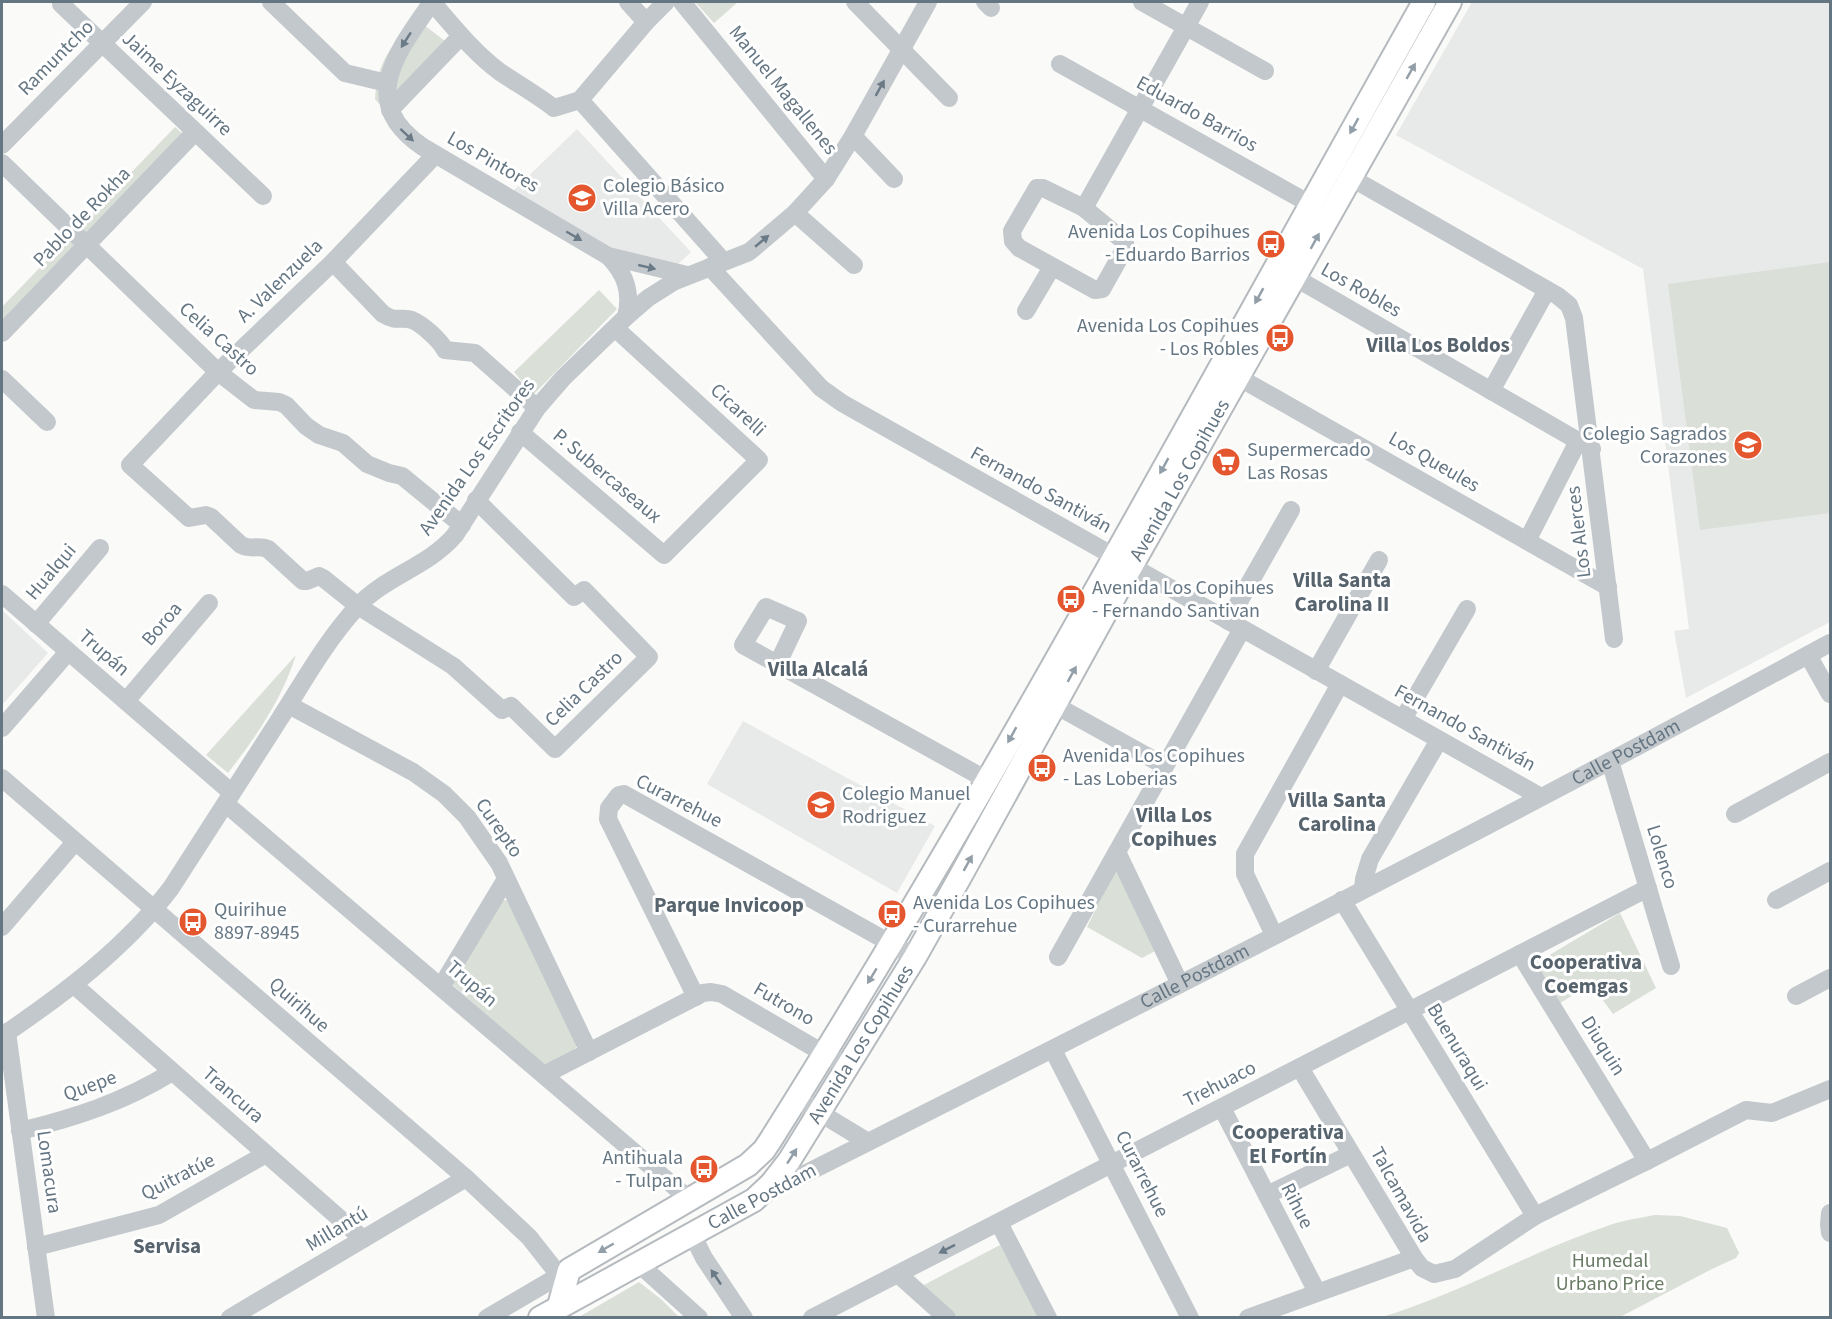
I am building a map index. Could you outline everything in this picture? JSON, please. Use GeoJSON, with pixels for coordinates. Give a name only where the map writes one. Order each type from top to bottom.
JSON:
{"type":"FeatureCollection","features":[{"type":"Feature","properties":{"kind":"main road","name":"Avenida Los Copihues"},"geometry":{"type":"LineString","coordinates":[[797,1099],[892,944],[987,780],[1238,377],[1294,277],[1341,172],[1424,2]]}},
{"type":"Feature","properties":{"kind":"main road","name":"Avenida Los Copihues"},"geometry":{"type":"LineString","coordinates":[[754,1200],[778,1176],[915,957],[1055,705],[1123,562],[1310,204],[1341,172],[1450,2]]}},
{"type":"Feature","properties":{"kind":"main road","name":"Calle Postdam"},"geometry":{"type":"LineString","coordinates":[[549,1312],[564,1272],[738,1172],[757,1157],[771,1141],[797,1099]]}},
{"type":"Feature","properties":{"kind":"main road","name":"Calle Postdam"},"geometry":{"type":"LineString","coordinates":[[549,1312],[754,1200]]}},
{"type":"Feature","properties":{"kind":"main road"},"geometry":{"type":"LineString","coordinates":[[638,1263],[644,1239],[656,1218]]}},
{"type":"Feature","properties":{"kind":"street","name":"Ramuntcho"},"geometry":{"type":"LineString","coordinates":[[2,145],[143,2]]}},
{"type":"Feature","properties":{"kind":"street"},"geometry":{"type":"LineString","coordinates":[[271,2],[345,73],[387,82],[396,55],[432,2],[461,36],[499,71],[554,108],[579,100],[666,2]]}},
{"type":"Feature","properties":{"kind":"street"},"geometry":{"type":"LineString","coordinates":[[628,2],[646,22]]}},
{"type":"Feature","properties":{"kind":"street","name":"Manuel Magallenes"},"geometry":{"type":"LineString","coordinates":[[682,2],[826,179]]}},
{"type":"Feature","properties":{"kind":"street"},"geometry":{"type":"LineString","coordinates":[[855,2],[949,98]]}},
{"type":"Feature","properties":{"kind":"street","name":"Avenida Los Escritores"},"geometry":{"type":"LineString","coordinates":[[4,1034],[74,985],[154,909],[171,888],[331,638],[377,588],[436,554],[447,545],[520,432],[563,378],[620,322],[662,288],[687,275],[749,252],[795,213],[826,179],[853,136],[928,2]]}},
{"type":"Feature","properties":{"kind":"street"},"geometry":{"type":"LineString","coordinates":[[1142,2],[1265,71]]}},
{"type":"Feature","properties":{"kind":"street"},"geometry":{"type":"LineString","coordinates":[[1084,208],[1200,2]]}},
{"type":"Feature","properties":{"kind":"street","name":"Jaime Eyzaguirre"},"geometry":{"type":"LineString","coordinates":[[62,4],[101,44],[263,196]]}},
{"type":"Feature","properties":{"kind":"street"},"geometry":{"type":"LineString","coordinates":[[390,110],[461,36]]}},
{"type":"Feature","properties":{"kind":"street","name":"Eduardo Barrios"},"geometry":{"type":"LineString","coordinates":[[1060,64],[1310,204]]}},
{"type":"Feature","properties":{"kind":"street","name":"Los Pintores"},"geometry":{"type":"LineString","coordinates":[[387,82],[390,110],[398,126],[405,134],[435,155],[608,256],[687,275]]}},
{"type":"Feature","properties":{"kind":"street","name":"Fernando Santiván"},"geometry":{"type":"LineString","coordinates":[[579,100],[811,377],[831,395],[1541,797]]}},
{"type":"Feature","properties":{"kind":"street","name":"Pablo de Rokha"},"geometry":{"type":"LineString","coordinates":[[2,333],[195,132]]}},
{"type":"Feature","properties":{"kind":"street"},"geometry":{"type":"LineString","coordinates":[[853,136],[894,179]]}},
{"type":"Feature","properties":{"kind":"street","name":"A. Valenzuela"},"geometry":{"type":"LineString","coordinates":[[358,606],[319,576],[303,581],[264,547],[246,548],[241,545],[211,517],[206,515],[189,518],[130,465],[218,372],[333,262],[435,155]]}},
{"type":"Feature","properties":{"kind":"street","name":"Celia Castro"},"geometry":{"type":"LineString","coordinates":[[2,163],[218,372],[254,400],[279,402],[286,405],[306,426],[320,435],[343,443],[367,464],[402,476],[462,525]]}},
{"type":"Feature","properties":{"kind":"street","name":"Los Alerces"},"geometry":{"type":"LineString","coordinates":[[1341,172],[1564,300],[1574,318],[1585,445],[1614,639]]}},
{"type":"Feature","properties":{"kind":"street"},"geometry":{"type":"LineString","coordinates":[[1037,188],[1043,188],[1084,208],[1125,242],[1125,248],[1102,289],[1095,290],[1052,267],[1018,248],[1013,241],[1012,231],[1037,188]]}},
{"type":"Feature","properties":{"kind":"street"},"geometry":{"type":"LineString","coordinates":[[795,213],[854,265]]}},
{"type":"Feature","properties":{"kind":"street","name":"Los Pintores"},"geometry":{"type":"LineString","coordinates":[[608,256],[627,283],[629,294],[620,322]]}},
{"type":"Feature","properties":{"kind":"street"},"geometry":{"type":"LineString","coordinates":[[333,262],[383,314],[392,320],[411,320],[440,341],[445,350],[475,353],[537,408]]}},
{"type":"Feature","properties":{"kind":"street"},"geometry":{"type":"LineString","coordinates":[[1026,311],[1052,267]]}},
{"type":"Feature","properties":{"kind":"street","name":"Los Robles"},"geometry":{"type":"LineString","coordinates":[[1294,277],[1585,445]]}},
{"type":"Feature","properties":{"kind":"street"},"geometry":{"type":"LineString","coordinates":[[1491,391],[1547,290]]}},
{"type":"Feature","properties":{"kind":"street","name":"Cicarelli"},"geometry":{"type":"LineString","coordinates":[[620,322],[759,460],[664,555]]}},
{"type":"Feature","properties":{"kind":"street","name":"Los Queules"},"geometry":{"type":"LineString","coordinates":[[1238,377],[1608,587]]}},
{"type":"Feature","properties":{"kind":"street"},"geometry":{"type":"LineString","coordinates":[[2,379],[47,422]]}},
{"type":"Feature","properties":{"kind":"street","name":"P. Subercaseaux"},"geometry":{"type":"LineString","coordinates":[[520,432],[664,555]]}},
{"type":"Feature","properties":{"kind":"street","name":"Los Alerces"},"geometry":{"type":"LineString","coordinates":[[1527,541],[1585,445]]}},
{"type":"Feature","properties":{"kind":"street","name":"Celia Castro"},"geometry":{"type":"LineString","coordinates":[[358,606],[453,666],[502,710],[511,706],[555,749],[649,657],[585,590],[574,597],[476,500]]}},
{"type":"Feature","properties":{"kind":"street"},"geometry":{"type":"LineString","coordinates":[[1058,957],[1165,766],[1291,510]]}},
{"type":"Feature","properties":{"kind":"street","name":"Hualqui"},"geometry":{"type":"LineString","coordinates":[[36,624],[100,548]]}},
{"type":"Feature","properties":{"kind":"street"},"geometry":{"type":"LineString","coordinates":[[1316,671],[1379,560]]}},
{"type":"Feature","properties":{"kind":"street","name":"Trupán"},"geometry":{"type":"LineString","coordinates":[[2,594],[126,701],[229,798],[441,987],[689,1199]]}},
{"type":"Feature","properties":{"kind":"street","name":"Boroa"},"geometry":{"type":"LineString","coordinates":[[126,701],[209,603]]}},
{"type":"Feature","properties":{"kind":"street"},"geometry":{"type":"LineString","coordinates":[[1403,720],[1467,609]]}},
{"type":"Feature","properties":{"kind":"street","name":"Calle Postdam"},"geometry":{"type":"LineString","coordinates":[[754,1200],[1274,936],[1830,643]]}},
{"type":"Feature","properties":{"kind":"street"},"geometry":{"type":"LineString","coordinates":[[2,728],[68,652]]}},
{"type":"Feature","properties":{"kind":"street"},"geometry":{"type":"LineString","coordinates":[[1808,655],[1830,694]]}},
{"type":"Feature","properties":{"kind":"street"},"geometry":{"type":"LineString","coordinates":[[778,663],[987,780]]}},
{"type":"Feature","properties":{"kind":"street"},"geometry":{"type":"LineString","coordinates":[[1274,936],[1245,874],[1245,854],[1340,684]]}},
{"type":"Feature","properties":{"kind":"street","name":"Curepto"},"geometry":{"type":"LineString","coordinates":[[289,705],[413,772],[444,794],[477,829],[499,863],[589,1052]]}},
{"type":"Feature","properties":{"kind":"street"},"geometry":{"type":"LineString","coordinates":[[1055,705],[1165,766]]}},
{"type":"Feature","properties":{"kind":"street"},"geometry":{"type":"LineString","coordinates":[[1363,889],[1370,859],[1439,740]]}},
{"type":"Feature","properties":{"kind":"street","name":"Lolenco"},"geometry":{"type":"LineString","coordinates":[[1610,760],[1671,966]]}},
{"type":"Feature","properties":{"kind":"street"},"geometry":{"type":"LineString","coordinates":[[1735,814],[1830,762]]}},
{"type":"Feature","properties":{"kind":"street","name":"Quirihue"},"geometry":{"type":"LineString","coordinates":[[2,778],[466,1178],[564,1272]]}},
{"type":"Feature","properties":{"kind":"street","name":"Curarrehue"},"geometry":{"type":"LineString","coordinates":[[696,997],[608,819],[609,808],[620,795],[624,795],[915,957]]}},
{"type":"Feature","properties":{"kind":"street"},"geometry":{"type":"LineString","coordinates":[[2,927],[75,842]]}},
{"type":"Feature","properties":{"kind":"street"},"geometry":{"type":"LineString","coordinates":[[1117,852],[1180,984]]}},
{"type":"Feature","properties":{"kind":"street"},"geometry":{"type":"LineString","coordinates":[[1776,900],[1830,871]]}},
{"type":"Feature","properties":{"kind":"street"},"geometry":{"type":"LineString","coordinates":[[441,987],[506,879]]}},
{"type":"Feature","properties":{"kind":"street","name":"Trehuaco"},"geometry":{"type":"LineString","coordinates":[[812,1317],[1648,888]]}},
{"type":"Feature","properties":{"kind":"street","name":"Buenuraqui"},"geometry":{"type":"LineString","coordinates":[[1342,900],[1535,1216]]}},
{"type":"Feature","properties":{"kind":"street","name":"Diuquin"},"geometry":{"type":"LineString","coordinates":[[1520,954],[1647,1161]]}},
{"type":"Feature","properties":{"kind":"street"},"geometry":{"type":"LineString","coordinates":[[1796,996],[1830,978]]}},
{"type":"Feature","properties":{"kind":"street","name":"Trancura"},"geometry":{"type":"LineString","coordinates":[[74,985],[363,1239]]}},
{"type":"Feature","properties":{"kind":"street","name":"Futrono"},"geometry":{"type":"LineString","coordinates":[[696,997],[711,992],[722,994],[848,1067]]}},
{"type":"Feature","properties":{"kind":"street"},"geometry":{"type":"LineString","coordinates":[[544,1076],[696,997]]}},
{"type":"Feature","properties":{"kind":"street","name":"Lomacura"},"geometry":{"type":"LineString","coordinates":[[4,1034],[21,1131],[46,1317]]}},
{"type":"Feature","properties":{"kind":"street","name":"Curarrehue"},"geometry":{"type":"LineString","coordinates":[[1053,1050],[1190,1317]]}},
{"type":"Feature","properties":{"kind":"street","name":"Talcamavida"},"geometry":{"type":"LineString","coordinates":[[1248,1317],[1414,1258],[1300,1068]]}},
{"type":"Feature","properties":{"kind":"street","name":"Quepe"},"geometry":{"type":"LineString","coordinates":[[21,1131],[102,1108],[139,1091],[172,1072]]}},
{"type":"Feature","properties":{"kind":"street"},"geometry":{"type":"LineString","coordinates":[[1414,1258],[1422,1268],[1429,1272],[1446,1273],[1535,1216],[1746,1110],[1772,1113],[1830,1089]]}},
{"type":"Feature","properties":{"kind":"street"},"geometry":{"type":"LineString","coordinates":[[797,1099],[868,1143]]}},
{"type":"Feature","properties":{"kind":"street","name":"Rihue"},"geometry":{"type":"LineString","coordinates":[[1222,1108],[1317,1292]]}},
{"type":"Feature","properties":{"kind":"street","name":"Quitratúe"},"geometry":{"type":"LineString","coordinates":[[36,1247],[159,1215],[266,1154]]}},
{"type":"Feature","properties":{"kind":"street"},"geometry":{"type":"LineString","coordinates":[[1267,1195],[1351,1154]]}},
{"type":"Feature","properties":{"kind":"street","name":"Millantú"},"geometry":{"type":"LineString","coordinates":[[230,1317],[466,1178]]}},
{"type":"Feature","properties":{"kind":"street"},"geometry":{"type":"LineString","coordinates":[[1830,1213],[1830,1233]]}},
{"type":"Feature","properties":{"kind":"street"},"geometry":{"type":"LineString","coordinates":[[999,1223],[1048,1317]]}},
{"type":"Feature","properties":{"kind":"street"},"geometry":{"type":"LineString","coordinates":[[692,1234],[704,1258],[744,1317]]}},
{"type":"Feature","properties":{"kind":"street"},"geometry":{"type":"LineString","coordinates":[[638,1263],[699,1317]]}},
{"type":"Feature","properties":{"kind":"street","name":"Calle Postdam"},"geometry":{"type":"LineString","coordinates":[[488,1317],[564,1272]]}},
{"type":"Feature","properties":{"kind":"street"},"geometry":{"type":"LineString","coordinates":[[898,1274],[947,1317]]}},
{"type":"Feature","properties":{"kind":"shaded area","name":"Colegio Sagrados Corazones"},"geometry":{"type":"Polygon","coordinates":[[[1472,2],[1830,2],[1830,622],[1686,698],[1674,631],[1689,629],[1643,269],[1396,135],[1472,2]]]}},
{"type":"Feature","properties":{"kind":"shaded area","name":"Colegio Básico Villa Acero"},"geometry":{"type":"Polygon","coordinates":[[[577,129],[691,252],[670,272],[617,252],[513,191],[577,129]]]}},
{"type":"Feature","properties":{"kind":"shaded area"},"geometry":{"type":"Polygon","coordinates":[[[2,610],[48,653],[2,705],[2,610]]]}},
{"type":"Feature","properties":{"kind":"shaded area","name":"Colegio Manuel Rodriguez"},"geometry":{"type":"Polygon","coordinates":[[[743,721],[935,826],[897,893],[707,784],[743,721]]]}},
{"type":"Feature","properties":{"kind":"green space"},"geometry":{"type":"Polygon","coordinates":[[[695,2],[738,2],[714,23],[695,2]]]}},
{"type":"Feature","properties":{"kind":"green space"},"geometry":{"type":"Polygon","coordinates":[[[419,21],[450,45],[386,112],[375,99],[379,74],[393,46],[419,21]]]}},
{"type":"Feature","properties":{"kind":"green space"},"geometry":{"type":"Polygon","coordinates":[[[175,127],[185,136],[2,324],[2,307],[175,127]]]}},
{"type":"Feature","properties":{"kind":"green space"},"geometry":{"type":"Polygon","coordinates":[[[1830,262],[1830,513],[1700,530],[1668,284],[1830,262]]]}},
{"type":"Feature","properties":{"kind":"green space"},"geometry":{"type":"Polygon","coordinates":[[[599,290],[617,309],[533,395],[514,372],[599,290]]]}},
{"type":"Feature","properties":{"kind":"green space"},"geometry":{"type":"Polygon","coordinates":[[[296,655],[267,717],[228,773],[206,755],[296,655]]]}},
{"type":"Feature","properties":{"kind":"green space"},"geometry":{"type":"Polygon","coordinates":[[[1114,871],[1122,874],[1155,951],[1142,958],[1087,927],[1114,871]]]}},
{"type":"Feature","properties":{"kind":"green space"},"geometry":{"type":"Polygon","coordinates":[[[502,901],[509,902],[577,1046],[549,1064],[538,1061],[452,984],[502,901]]]}},
{"type":"Feature","properties":{"kind":"green space"},"geometry":{"type":"Polygon","coordinates":[[[1620,913],[1656,988],[1613,1014],[1591,984],[1557,1005],[1531,966],[1620,913]]]}},
{"type":"Feature","properties":{"kind":"green space","name":"Humedal Urbano Price"},"geometry":{"type":"Polygon","coordinates":[[[1655,1215],[1680,1216],[1727,1228],[1739,1253],[1736,1258],[1620,1317],[1382,1317],[1440,1296],[1581,1235],[1626,1220],[1655,1215]]]}},
{"type":"Feature","properties":{"kind":"green space"},"geometry":{"type":"Polygon","coordinates":[[[1000,1245],[1040,1317],[957,1317],[922,1286],[1000,1245]]]}},
{"type":"Feature","properties":{"kind":"green space"},"geometry":{"type":"Polygon","coordinates":[[[639,1282],[679,1317],[579,1317],[639,1282]]]}},
{"type":"Feature","properties":{"kind":"place","name":"Colegio Básico Villa Acero"},"geometry":{"type":"Point","coordinates":[582,198]}},
{"type":"Feature","properties":{"kind":"place","name":"Avenida Los Copihues - Eduardo Barrios"},"geometry":{"type":"Point","coordinates":[1271,244]}},
{"type":"Feature","properties":{"kind":"place","name":"Avenida Los Copihues - Los Robles"},"geometry":{"type":"Point","coordinates":[1280,338]}},
{"type":"Feature","properties":{"kind":"place","name":"Colegio Sagrados Corazones"},"geometry":{"type":"Point","coordinates":[1748,445]}},
{"type":"Feature","properties":{"kind":"place","name":"Supermercado Las Rosas"},"geometry":{"type":"Point","coordinates":[1226,462]}},
{"type":"Feature","properties":{"kind":"place","name":"Avenida Los Copihues - Fernando Santivan"},"geometry":{"type":"Point","coordinates":[1071,599]}},
{"type":"Feature","properties":{"kind":"place","name":"Avenida Los Copihues - Las Loberias"},"geometry":{"type":"Point","coordinates":[1042,768]}},
{"type":"Feature","properties":{"kind":"place","name":"Colegio Manuel Rodriguez"},"geometry":{"type":"Point","coordinates":[821,805]}},
{"type":"Feature","properties":{"kind":"place","name":"Avenida Los Copihues - Curarrehue"},"geometry":{"type":"Point","coordinates":[892,914]}},
{"type":"Feature","properties":{"kind":"place","name":"Quirihue 8897-8945"},"geometry":{"type":"Point","coordinates":[193,922]}},
{"type":"Feature","properties":{"kind":"place","name":"Antihuala - Tulpan"},"geometry":{"type":"Point","coordinates":[704,1169]}},
{"type":"Feature","properties":{"kind":"district","name":"Villa Los Boldos"},"geometry":{"type":"Point","coordinates":[1438,345]}},
{"type":"Feature","properties":{"kind":"district","name":"Villa Santa Carolina II"},"geometry":{"type":"Point","coordinates":[1342,592]}},
{"type":"Feature","properties":{"kind":"district","name":"Villa Alcalá"},"geometry":{"type":"Point","coordinates":[818,669]}},
{"type":"Feature","properties":{"kind":"district","name":"Villa Santa Carolina"},"geometry":{"type":"Point","coordinates":[1337,812]}},
{"type":"Feature","properties":{"kind":"district","name":"Villa Los Copihues"},"geometry":{"type":"Point","coordinates":[1174,827]}},
{"type":"Feature","properties":{"kind":"district","name":"Parque Invicoop"},"geometry":{"type":"Point","coordinates":[729,905]}},
{"type":"Feature","properties":{"kind":"district","name":"Cooperativa Coemgas"},"geometry":{"type":"Point","coordinates":[1586,974]}},
{"type":"Feature","properties":{"kind":"district","name":"Cooperativa El Fortín"},"geometry":{"type":"Point","coordinates":[1288,1144]}},
{"type":"Feature","properties":{"kind":"district","name":"Servisa"},"geometry":{"type":"Point","coordinates":[167,1246]}}]}
